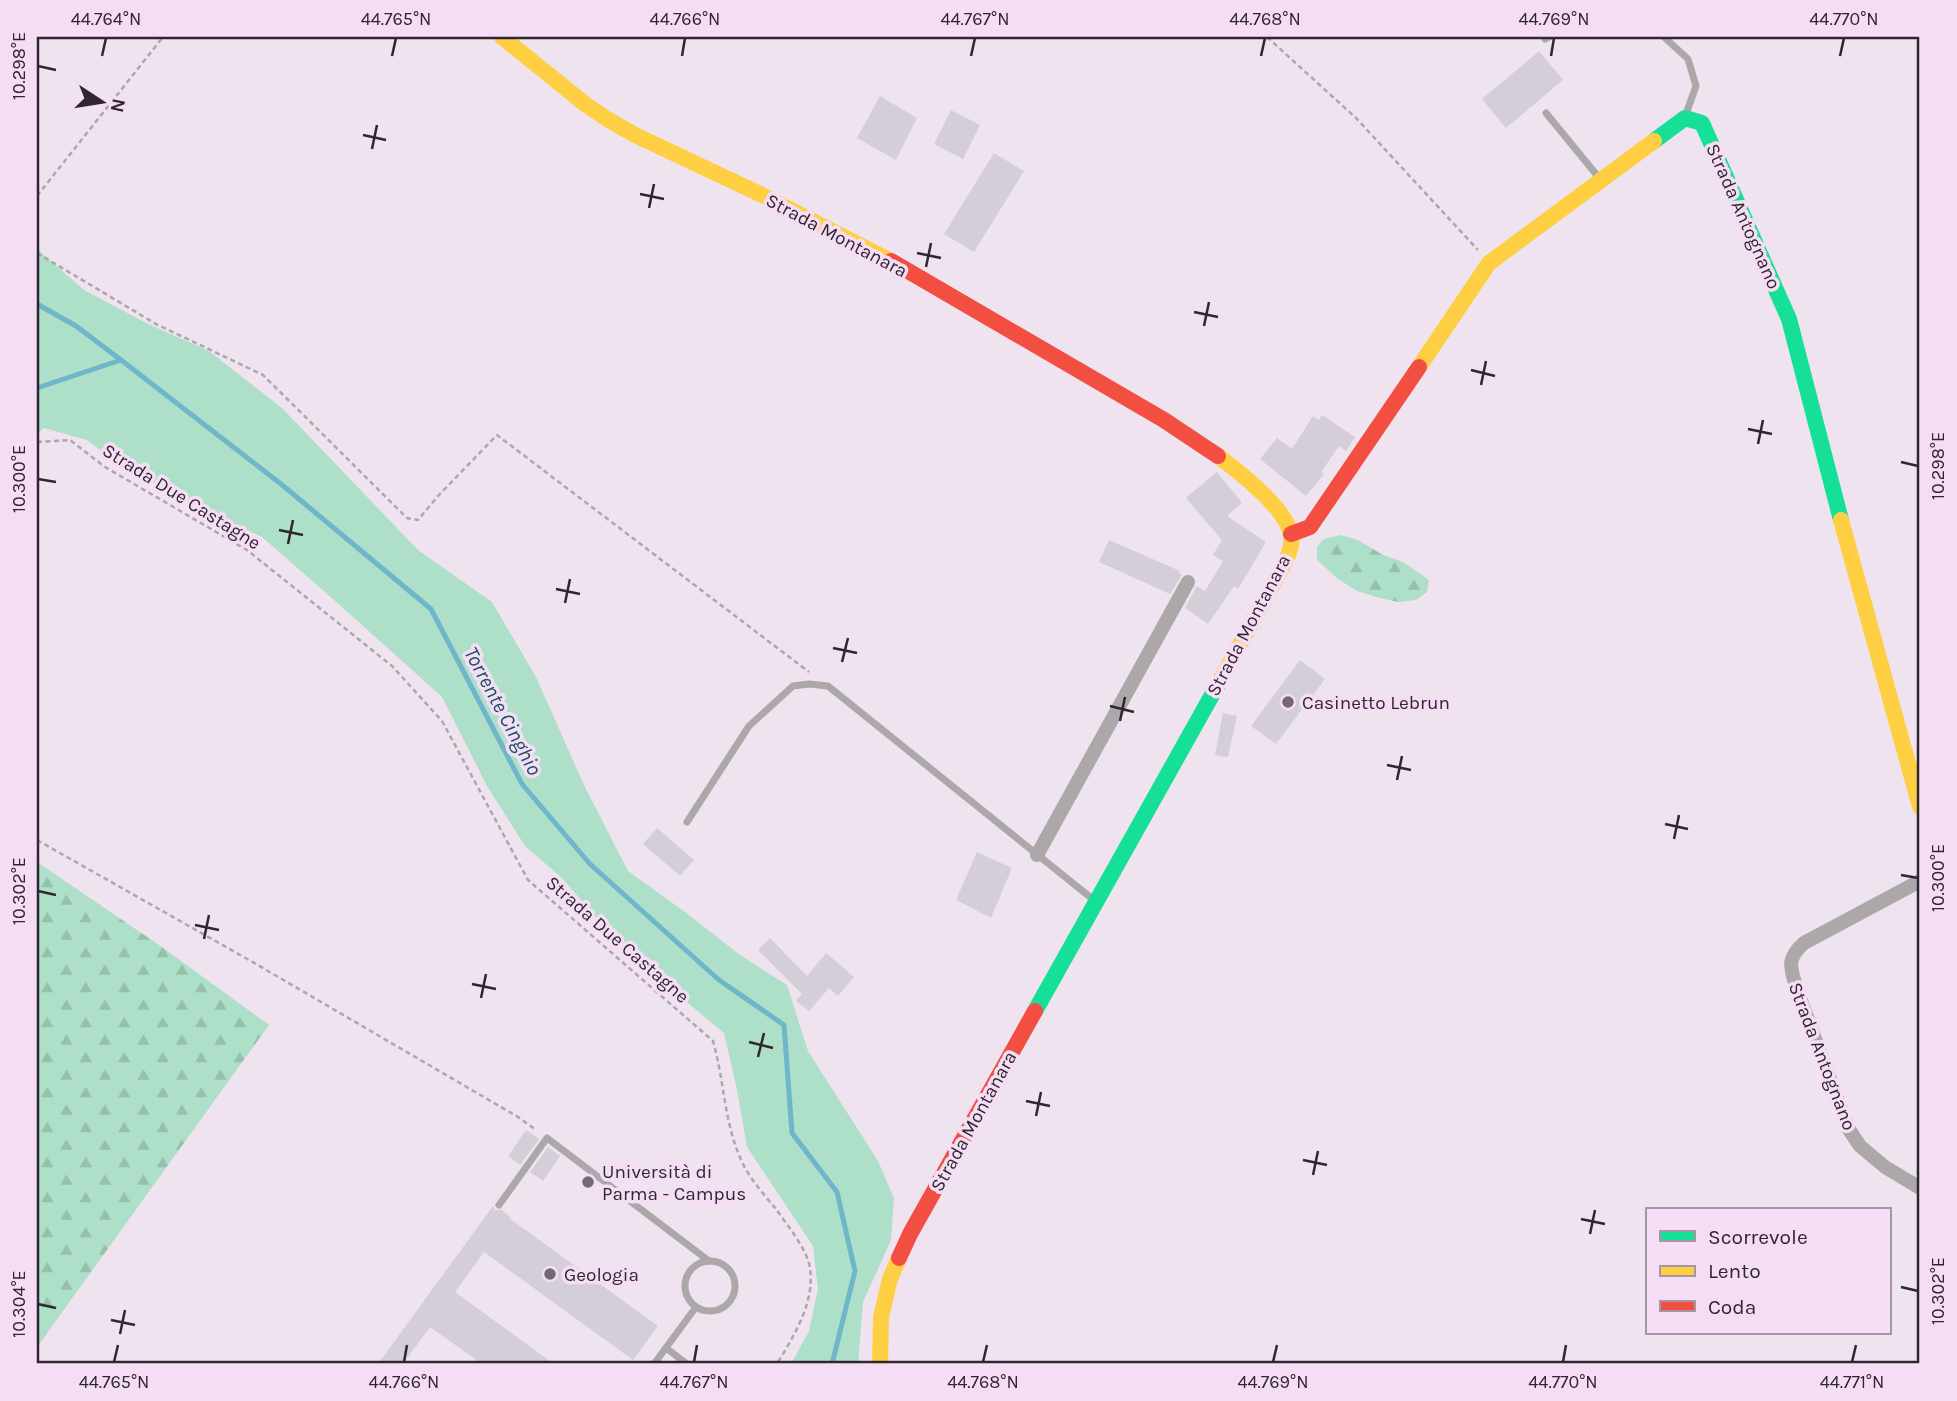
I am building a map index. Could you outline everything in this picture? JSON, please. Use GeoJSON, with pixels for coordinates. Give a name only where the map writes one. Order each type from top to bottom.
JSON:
{"type":"FeatureCollection","features":[{"type":"Feature","properties":{"kind":"main road","name":"Strada Montanara"},"geometry":{"type":"LineString","coordinates":[[502,37],[584,104],[607,119],[877,253],[1164,420],[1254,484],[1276,508],[1291,534],[1287,557],[1274,584],[910,1234],[890,1279],[881,1317],[880,1364]]}},
{"type":"Feature","properties":{"kind":"main road"},"geometry":{"type":"LineString","coordinates":[[1291,534],[1310,527],[1489,263],[1685,118]]}},
{"type":"Feature","properties":{"kind":"main road","name":"Strada Antognano"},"geometry":{"type":"LineString","coordinates":[[1685,118],[1702,124],[1789,320],[1853,567],[1920,807]]}},
{"type":"Feature","properties":{"kind":"street"},"geometry":{"type":"LineString","coordinates":[[1037,855],[1188,582]]}},
{"type":"Feature","properties":{"kind":"street","name":"Strada Antognano"},"geometry":{"type":"LineString","coordinates":[[1920,881],[1804,943],[1792,956],[1791,968],[1848,1128],[1860,1146],[1885,1167],[1920,1188]]}},
{"type":"Feature","properties":{"kind":"lane"},"geometry":{"type":"LineString","coordinates":[[1664,37],[1688,60],[1696,86],[1685,118]]}},
{"type":"Feature","properties":{"kind":"lane"},"geometry":{"type":"LineString","coordinates":[[1546,113],[1600,180]]}},
{"type":"Feature","properties":{"kind":"lane"},"geometry":{"type":"LineString","coordinates":[[687,822],[749,726],[793,686],[828,686],[1096,902]]}},
{"type":"Feature","properties":{"kind":"lane"},"geometry":{"type":"LineString","coordinates":[[499,1205],[547,1138],[709,1261]]}},
{"type":"Feature","properties":{"kind":"lane"},"geometry":{"type":"LineString","coordinates":[[709,1261],[727,1266],[735,1282],[735,1291],[727,1305],[720,1310],[709,1311],[696,1307],[686,1296],[684,1287],[690,1271],[696,1264],[709,1261]]}},
{"type":"Feature","properties":{"kind":"lane"},"geometry":{"type":"LineString","coordinates":[[654,1364],[696,1307]]}},
{"type":"Feature","properties":{"kind":"lane"},"geometry":{"type":"LineString","coordinates":[[666,1348],[687,1364]]}},
{"type":"Feature","properties":{"kind":"path"},"geometry":{"type":"LineString","coordinates":[[37,196],[163,37]]}},
{"type":"Feature","properties":{"kind":"path"},"geometry":{"type":"LineString","coordinates":[[1267,37],[1356,118],[1489,263]]}},
{"type":"Feature","properties":{"kind":"path"},"geometry":{"type":"LineString","coordinates":[[37,253],[156,324],[263,375],[407,518],[418,520],[497,435],[828,686]]}},
{"type":"Feature","properties":{"kind":"path","name":"Strada Due Castagne"},"geometry":{"type":"LineString","coordinates":[[37,442],[70,440],[105,467],[247,550],[392,666],[442,721],[528,880],[713,1041],[720,1065],[730,1134],[745,1168],[797,1238],[811,1269],[809,1298],[799,1328],[777,1364]]}},
{"type":"Feature","properties":{"kind":"path"},"geometry":{"type":"LineString","coordinates":[[37,841],[244,957],[526,1123]]}},
{"type":"Feature","properties":{"kind":"green space"},"geometry":{"type":"Polygon","coordinates":[[[37,249],[84,290],[148,324],[209,351],[282,408],[418,550],[492,602],[536,677],[584,785],[628,871],[740,955],[787,985],[808,1051],[878,1161],[894,1198],[891,1240],[863,1302],[858,1364],[791,1364],[809,1331],[818,1289],[813,1246],[747,1147],[724,1033],[624,950],[562,878],[525,846],[487,786],[442,697],[262,537],[193,505],[116,462],[87,440],[44,428],[37,434],[37,249]]]}},
{"type":"Feature","properties":{"kind":"green space"},"geometry":{"type":"Polygon","coordinates":[[[1341,535],[1358,540],[1383,555],[1403,562],[1429,580],[1427,592],[1416,600],[1398,602],[1357,591],[1338,579],[1317,560],[1317,547],[1324,539],[1341,535]]]}},
{"type":"Feature","properties":{"kind":"green space"},"geometry":{"type":"Polygon","coordinates":[[[37,862],[162,947],[269,1025],[37,1347],[37,862]]]}},
{"type":"Feature","properties":{"kind":"building"},"geometry":{"type":"Polygon","coordinates":[[[1539,51],[1563,80],[1506,128],[1482,99],[1539,51]]]}},
{"type":"Feature","properties":{"kind":"building"},"geometry":{"type":"Polygon","coordinates":[[[880,96],[917,118],[896,160],[857,138],[880,96]]]}},
{"type":"Feature","properties":{"kind":"building"},"geometry":{"type":"Polygon","coordinates":[[[951,110],[980,125],[963,159],[934,144],[951,110]]]}},
{"type":"Feature","properties":{"kind":"building"},"geometry":{"type":"Polygon","coordinates":[[[994,153],[1024,171],[974,252],[944,234],[994,153]]]}},
{"type":"Feature","properties":{"kind":"building"},"geometry":{"type":"Polygon","coordinates":[[[1322,415],[1355,437],[1346,451],[1339,446],[1321,472],[1324,474],[1306,496],[1260,459],[1277,438],[1292,449],[1313,416],[1319,420],[1322,415]]]}},
{"type":"Feature","properties":{"kind":"building"},"geometry":{"type":"Polygon","coordinates":[[[1217,472],[1242,503],[1227,516],[1266,542],[1238,589],[1234,586],[1208,624],[1185,608],[1197,586],[1205,591],[1223,561],[1213,555],[1222,540],[1186,498],[1217,472]]]}},
{"type":"Feature","properties":{"kind":"building"},"geometry":{"type":"Polygon","coordinates":[[[1109,540],[1180,571],[1182,575],[1170,594],[1099,562],[1109,540]]]}},
{"type":"Feature","properties":{"kind":"building","name":"Casinetto Lebrun"},"geometry":{"type":"Polygon","coordinates":[[[1300,660],[1325,679],[1276,744],[1251,726],[1300,660]]]}},
{"type":"Feature","properties":{"kind":"building"},"geometry":{"type":"Polygon","coordinates":[[[1223,713],[1237,716],[1228,757],[1215,755],[1223,713]]]}},
{"type":"Feature","properties":{"kind":"building"},"geometry":{"type":"Polygon","coordinates":[[[657,828],[694,860],[680,876],[643,844],[657,828]]]}},
{"type":"Feature","properties":{"kind":"building"},"geometry":{"type":"Polygon","coordinates":[[[977,852],[1012,868],[991,918],[956,900],[977,852]]]}},
{"type":"Feature","properties":{"kind":"building"},"geometry":{"type":"Polygon","coordinates":[[[770,938],[807,976],[826,953],[854,977],[838,996],[829,988],[809,1011],[796,1001],[802,994],[758,950],[770,938]]]}},
{"type":"Feature","properties":{"kind":"building"},"geometry":{"type":"Polygon","coordinates":[[[526,1130],[539,1139],[520,1165],[508,1156],[526,1130]]]}},
{"type":"Feature","properties":{"kind":"building"},"geometry":{"type":"Polygon","coordinates":[[[548,1147],[560,1156],[543,1181],[530,1172],[548,1147]]]}},
{"type":"Feature","properties":{"kind":"building","name":"Geologia"},"geometry":{"type":"Polygon","coordinates":[[[493,1206],[658,1326],[633,1360],[484,1252],[455,1292],[554,1364],[482,1364],[430,1327],[403,1364],[378,1364],[493,1206]]]}},
{"type":"Feature","properties":{"kind":"waterway","name":"Torrente Cinghio"},"geometry":{"type":"LineString","coordinates":[[37,304],[76,326],[121,360],[281,484],[431,609],[522,784],[590,864],[719,980],[784,1025],[792,1133],[837,1192],[855,1271],[832,1364]]}},
{"type":"Feature","properties":{"kind":"waterway"},"geometry":{"type":"LineString","coordinates":[[37,388],[121,360]]}},
{"type":"Feature","properties":{"kind":"traffic: fast"},"geometry":{"type":"LineString","coordinates":[[1654,141],[1685,118],[1702,123],[1789,319],[1841,520]]}},
{"type":"Feature","properties":{"kind":"traffic: fast"},"geometry":{"type":"LineString","coordinates":[[1035,1011],[1221,679]]}},
{"type":"Feature","properties":{"kind":"traffic: slow"},"geometry":{"type":"LineString","coordinates":[[502,37],[607,119],[891,261]]}},
{"type":"Feature","properties":{"kind":"traffic: slow"},"geometry":{"type":"LineString","coordinates":[[1419,367],[1489,263],[1654,141]]}},
{"type":"Feature","properties":{"kind":"traffic: slow"},"geometry":{"type":"LineString","coordinates":[[1218,456],[1271,503],[1288,525],[1291,535],[1290,551],[1283,566],[1221,679]]}},
{"type":"Feature","properties":{"kind":"traffic: slow"},"geometry":{"type":"LineString","coordinates":[[1841,520],[1920,807]]}},
{"type":"Feature","properties":{"kind":"traffic: slow"},"geometry":{"type":"LineString","coordinates":[[880,1364],[881,1317],[890,1279],[899,1258]]}},
{"type":"Feature","properties":{"kind":"traffic: jam"},"geometry":{"type":"LineString","coordinates":[[891,261],[1164,420],[1218,456]]}},
{"type":"Feature","properties":{"kind":"traffic: jam"},"geometry":{"type":"LineString","coordinates":[[1291,534],[1310,527],[1419,367]]}},
{"type":"Feature","properties":{"kind":"traffic: jam"},"geometry":{"type":"LineString","coordinates":[[899,1258],[1035,1011]]}},
{"type":"Feature","properties":{"kind":"place","name":"Casinetto Lebrun"},"geometry":{"type":"Point","coordinates":[1288,702]}},
{"type":"Feature","properties":{"kind":"place","name":"Università di Parma - Campus"},"geometry":{"type":"Point","coordinates":[588,1182]}},
{"type":"Feature","properties":{"kind":"place","name":"Geologia"},"geometry":{"type":"Point","coordinates":[550,1274]}}]}
